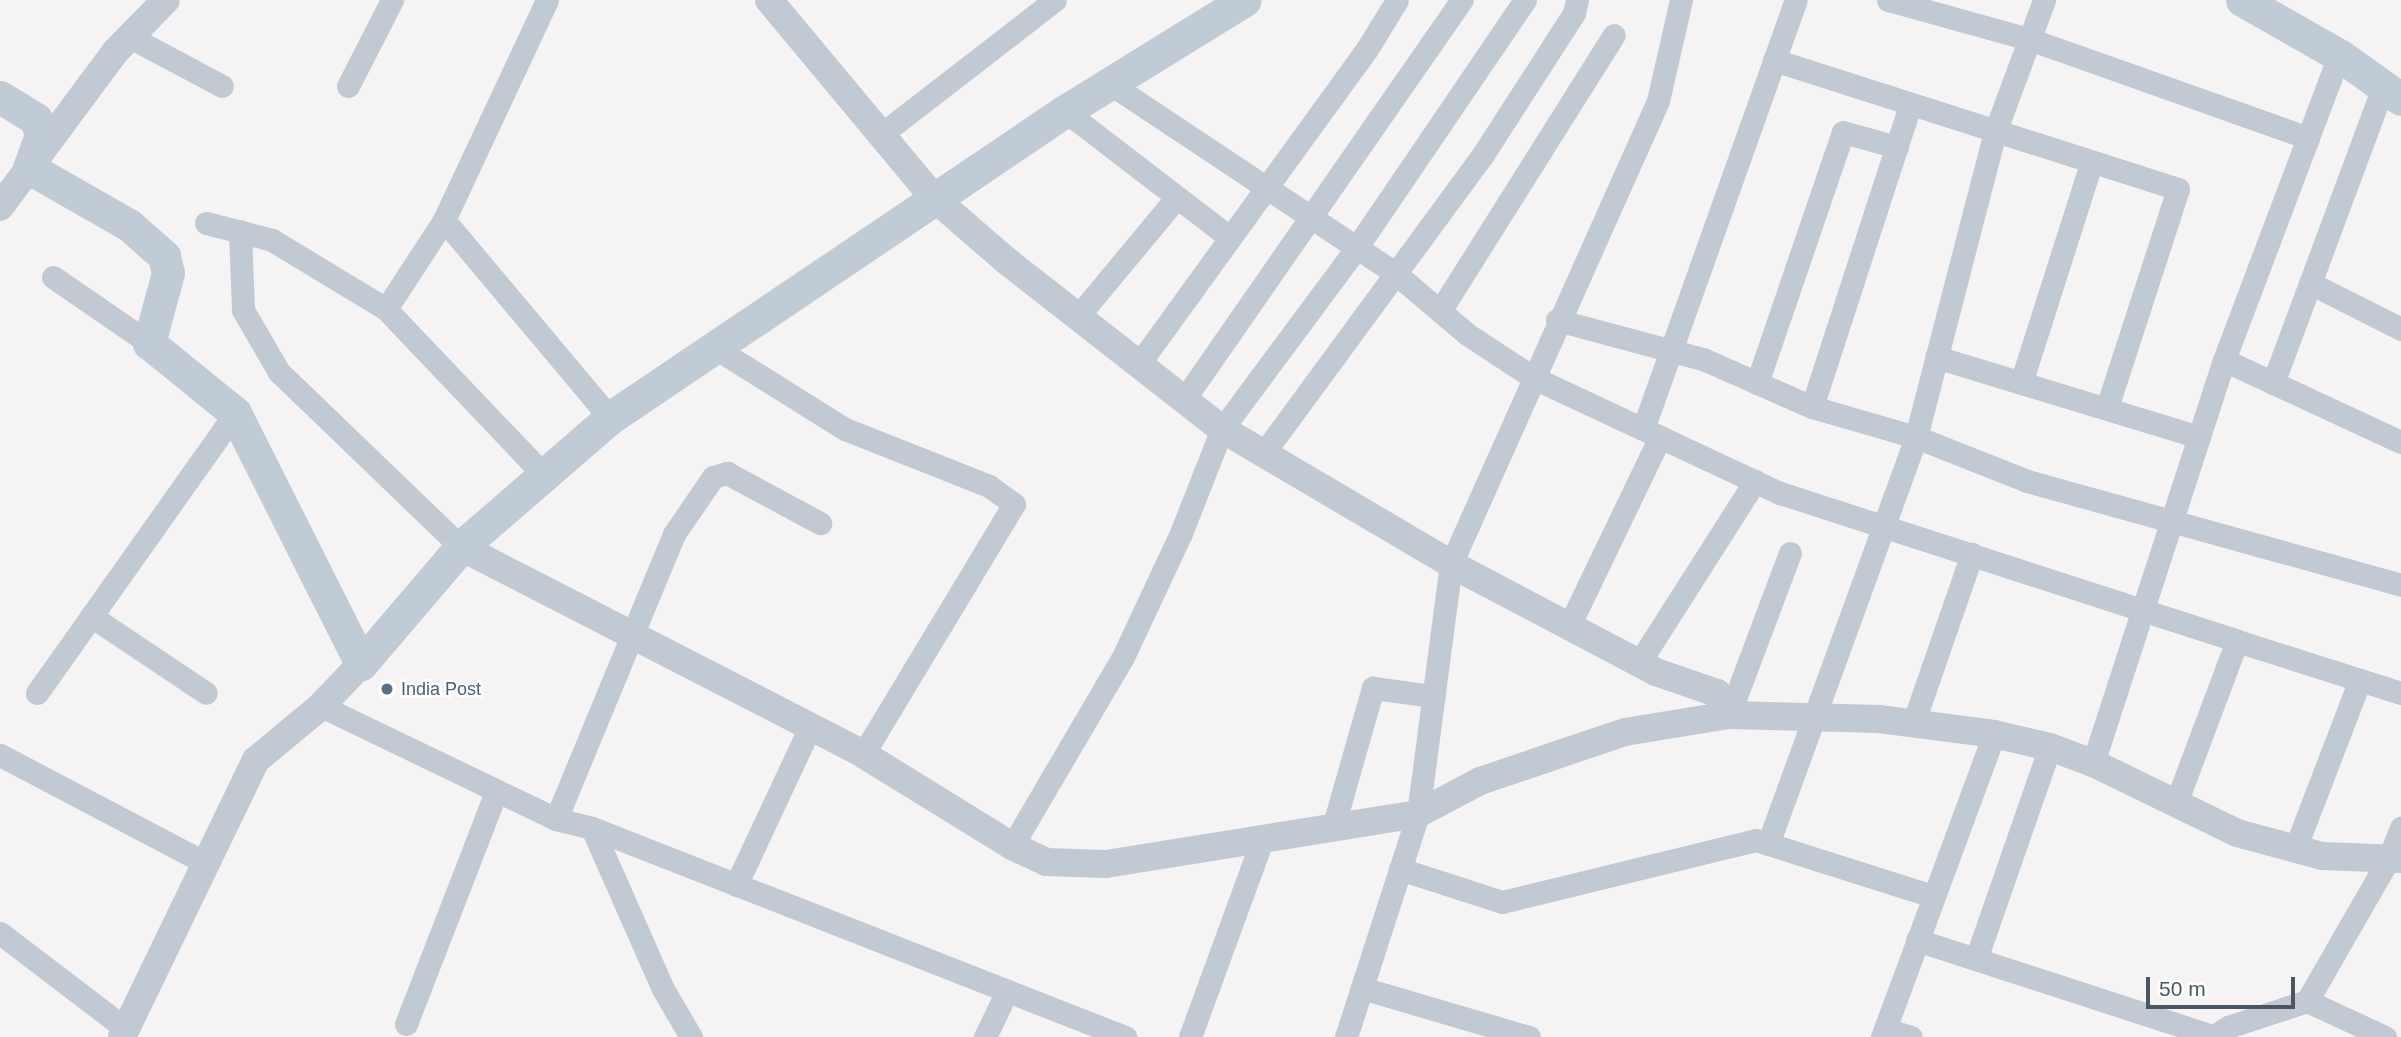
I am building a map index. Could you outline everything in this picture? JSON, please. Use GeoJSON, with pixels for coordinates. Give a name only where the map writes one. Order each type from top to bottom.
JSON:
{"type":"FeatureCollection","features":[{"type":"Feature","properties":{"kind":"main road"},"geometry":{"type":"LineString","coordinates":[[0,97],[36,119],[41,135],[29,168],[129,225],[164,256],[168,273],[149,343],[235,413],[361,664],[461,547],[610,418],[712,346],[1065,111],[1245,0]]}},
{"type":"Feature","properties":{"kind":"main road"},"geometry":{"type":"LineString","coordinates":[[2242,0],[2339,55],[2392,93]]}},
{"type":"Feature","properties":{"kind":"street"},"geometry":{"type":"LineString","coordinates":[[0,207],[130,37],[166,0]]}},
{"type":"Feature","properties":{"kind":"street"},"geometry":{"type":"LineString","coordinates":[[348,86],[392,0]]}},
{"type":"Feature","properties":{"kind":"street"},"geometry":{"type":"LineString","coordinates":[[386,309],[444,220],[547,0]]}},
{"type":"Feature","properties":{"kind":"street"},"geometry":{"type":"LineString","coordinates":[[769,0],[879,136],[934,198],[1079,316],[1141,361],[1222,429],[1451,564],[1639,663],[1717,693],[1729,715]]}},
{"type":"Feature","properties":{"kind":"street"},"geometry":{"type":"LineString","coordinates":[[879,136],[1055,0]]}},
{"type":"Feature","properties":{"kind":"street"},"geometry":{"type":"LineString","coordinates":[[1141,361],[1367,49],[1397,0]]}},
{"type":"Feature","properties":{"kind":"street"},"geometry":{"type":"LineString","coordinates":[[1185,398],[1462,0]]}},
{"type":"Feature","properties":{"kind":"street"},"geometry":{"type":"LineString","coordinates":[[1012,846],[1123,657],[1181,533],[1222,429],[1357,247],[1525,0]]}},
{"type":"Feature","properties":{"kind":"street"},"geometry":{"type":"LineString","coordinates":[[1263,454],[1482,156],[1574,13],[1577,0]]}},
{"type":"Feature","properties":{"kind":"street"},"geometry":{"type":"LineString","coordinates":[[1346,1037],[1418,814],[1451,564],[1557,320],[1658,101],[1681,0]]}},
{"type":"Feature","properties":{"kind":"street"},"geometry":{"type":"LineString","coordinates":[[1569,626],[1652,433],[1671,349],[1796,0]]}},
{"type":"Feature","properties":{"kind":"street"},"geometry":{"type":"LineString","coordinates":[[1888,0],[2029,39],[2308,138]]}},
{"type":"Feature","properties":{"kind":"street"},"geometry":{"type":"LineString","coordinates":[[1768,844],[1817,719],[1916,437],[1995,132],[2044,0]]}},
{"type":"Feature","properties":{"kind":"street"},"geometry":{"type":"LineString","coordinates":[[1440,311],[1614,35]]}},
{"type":"Feature","properties":{"kind":"street"},"geometry":{"type":"LineString","coordinates":[[130,37],[222,86]]}},
{"type":"Feature","properties":{"kind":"street"},"geometry":{"type":"LineString","coordinates":[[2093,763],[2224,360],[2339,55]]}},
{"type":"Feature","properties":{"kind":"street"},"geometry":{"type":"LineString","coordinates":[[1773,60],[2091,164],[2178,189],[2107,408]]}},
{"type":"Feature","properties":{"kind":"street"},"geometry":{"type":"LineString","coordinates":[[1109,83],[1267,184],[1312,218],[1395,273],[1440,311],[1534,378],[1755,481],[1884,526],[2401,693]]}},
{"type":"Feature","properties":{"kind":"street"},"geometry":{"type":"LineString","coordinates":[[2273,383],[2310,283],[2392,93]]}},
{"type":"Feature","properties":{"kind":"street"},"geometry":{"type":"LineString","coordinates":[[1812,407],[1910,105]]}},
{"type":"Feature","properties":{"kind":"street"},"geometry":{"type":"LineString","coordinates":[[1065,111],[1229,237]]}},
{"type":"Feature","properties":{"kind":"street"},"geometry":{"type":"LineString","coordinates":[[1757,383],[1843,132],[1897,147]]}},
{"type":"Feature","properties":{"kind":"street"},"geometry":{"type":"LineString","coordinates":[[2021,383],[2091,164]]}},
{"type":"Feature","properties":{"kind":"street"},"geometry":{"type":"LineString","coordinates":[[1079,316],[1177,197]]}},
{"type":"Feature","properties":{"kind":"street"},"geometry":{"type":"LineString","coordinates":[[444,220],[610,418]]}},
{"type":"Feature","properties":{"kind":"street"},"geometry":{"type":"LineString","coordinates":[[206,223],[272,240],[386,309],[543,474]]}},
{"type":"Feature","properties":{"kind":"street"},"geometry":{"type":"LineString","coordinates":[[240,231],[243,310],[279,372],[461,547],[632,638],[863,754],[1012,846],[1046,862],[1106,864],[1418,814],[1480,781],[1625,732],[1729,715],[1913,724],[1994,734],[2050,747],[2093,763],[2237,833],[2322,856],[2395,860]]}},
{"type":"Feature","properties":{"kind":"street"},"geometry":{"type":"LineString","coordinates":[[53,277],[149,343]]}},
{"type":"Feature","properties":{"kind":"street"},"geometry":{"type":"LineString","coordinates":[[2310,283],[2401,329]]}},
{"type":"Feature","properties":{"kind":"street"},"geometry":{"type":"LineString","coordinates":[[1557,320],[1671,349],[1812,407],[1916,437],[2027,481],[2401,585]]}},
{"type":"Feature","properties":{"kind":"street"},"geometry":{"type":"LineString","coordinates":[[712,346],[845,429],[989,486],[1014,504],[863,754]]}},
{"type":"Feature","properties":{"kind":"street"},"geometry":{"type":"LineString","coordinates":[[1936,357],[2199,437]]}},
{"type":"Feature","properties":{"kind":"street"},"geometry":{"type":"LineString","coordinates":[[2224,360],[2401,442]]}},
{"type":"Feature","properties":{"kind":"street"},"geometry":{"type":"LineString","coordinates":[[37,693],[235,413]]}},
{"type":"Feature","properties":{"kind":"street"},"geometry":{"type":"LineString","coordinates":[[556,819],[674,534],[720,472],[820,523]]}},
{"type":"Feature","properties":{"kind":"street"},"geometry":{"type":"LineString","coordinates":[[1639,663],[1755,481]]}},
{"type":"Feature","properties":{"kind":"street"},"geometry":{"type":"LineString","coordinates":[[1729,715],[1790,553]]}},
{"type":"Feature","properties":{"kind":"street"},"geometry":{"type":"LineString","coordinates":[[1913,724],[1972,554]]}},
{"type":"Feature","properties":{"kind":"street"},"geometry":{"type":"LineString","coordinates":[[91,616],[206,694]]}},
{"type":"Feature","properties":{"kind":"street"},"geometry":{"type":"LineString","coordinates":[[2176,803],[2237,640]]}},
{"type":"Feature","properties":{"kind":"street"},"geometry":{"type":"LineString","coordinates":[[0,933],[124,1033],[256,760],[321,706],[361,664]]}},
{"type":"Feature","properties":{"kind":"street"},"geometry":{"type":"LineString","coordinates":[[2295,849],[2360,680]]}},
{"type":"Feature","properties":{"kind":"street"},"geometry":{"type":"LineString","coordinates":[[1333,828],[1373,688],[1433,696]]}},
{"type":"Feature","properties":{"kind":"street"},"geometry":{"type":"LineString","coordinates":[[321,706],[556,819],[592,828],[1125,1037]]}},
{"type":"Feature","properties":{"kind":"street"},"geometry":{"type":"LineString","coordinates":[[736,885],[810,727]]}},
{"type":"Feature","properties":{"kind":"street"},"geometry":{"type":"LineString","coordinates":[[1911,1037],[1883,1033],[1994,734]]}},
{"type":"Feature","properties":{"kind":"street"},"geometry":{"type":"LineString","coordinates":[[1976,959],[2050,747]]}},
{"type":"Feature","properties":{"kind":"street"},"geometry":{"type":"LineString","coordinates":[[0,755],[206,863]]}},
{"type":"Feature","properties":{"kind":"street"},"geometry":{"type":"LineString","coordinates":[[406,1024],[496,792]]}},
{"type":"Feature","properties":{"kind":"street"},"geometry":{"type":"LineString","coordinates":[[1917,940],[2212,1037],[2307,1001],[2395,860],[2401,827]]}},
{"type":"Feature","properties":{"kind":"street"},"geometry":{"type":"LineString","coordinates":[[592,828],[663,989],[691,1037]]}},
{"type":"Feature","properties":{"kind":"street"},"geometry":{"type":"LineString","coordinates":[[1189,1037],[1262,840]]}},
{"type":"Feature","properties":{"kind":"street"},"geometry":{"type":"LineString","coordinates":[[1400,869],[1502,902],[1756,840],[1933,895]]}},
{"type":"Feature","properties":{"kind":"street"},"geometry":{"type":"LineString","coordinates":[[1362,988],[1529,1037]]}},
{"type":"Feature","properties":{"kind":"street"},"geometry":{"type":"LineString","coordinates":[[985,1037],[1007,991]]}},
{"type":"Feature","properties":{"kind":"street"},"geometry":{"type":"LineString","coordinates":[[2307,1001],[2385,1037]]}},
{"type":"Feature","properties":{"kind":"place","name":"India Post"},"geometry":{"type":"Point","coordinates":[387,689]}}]}
